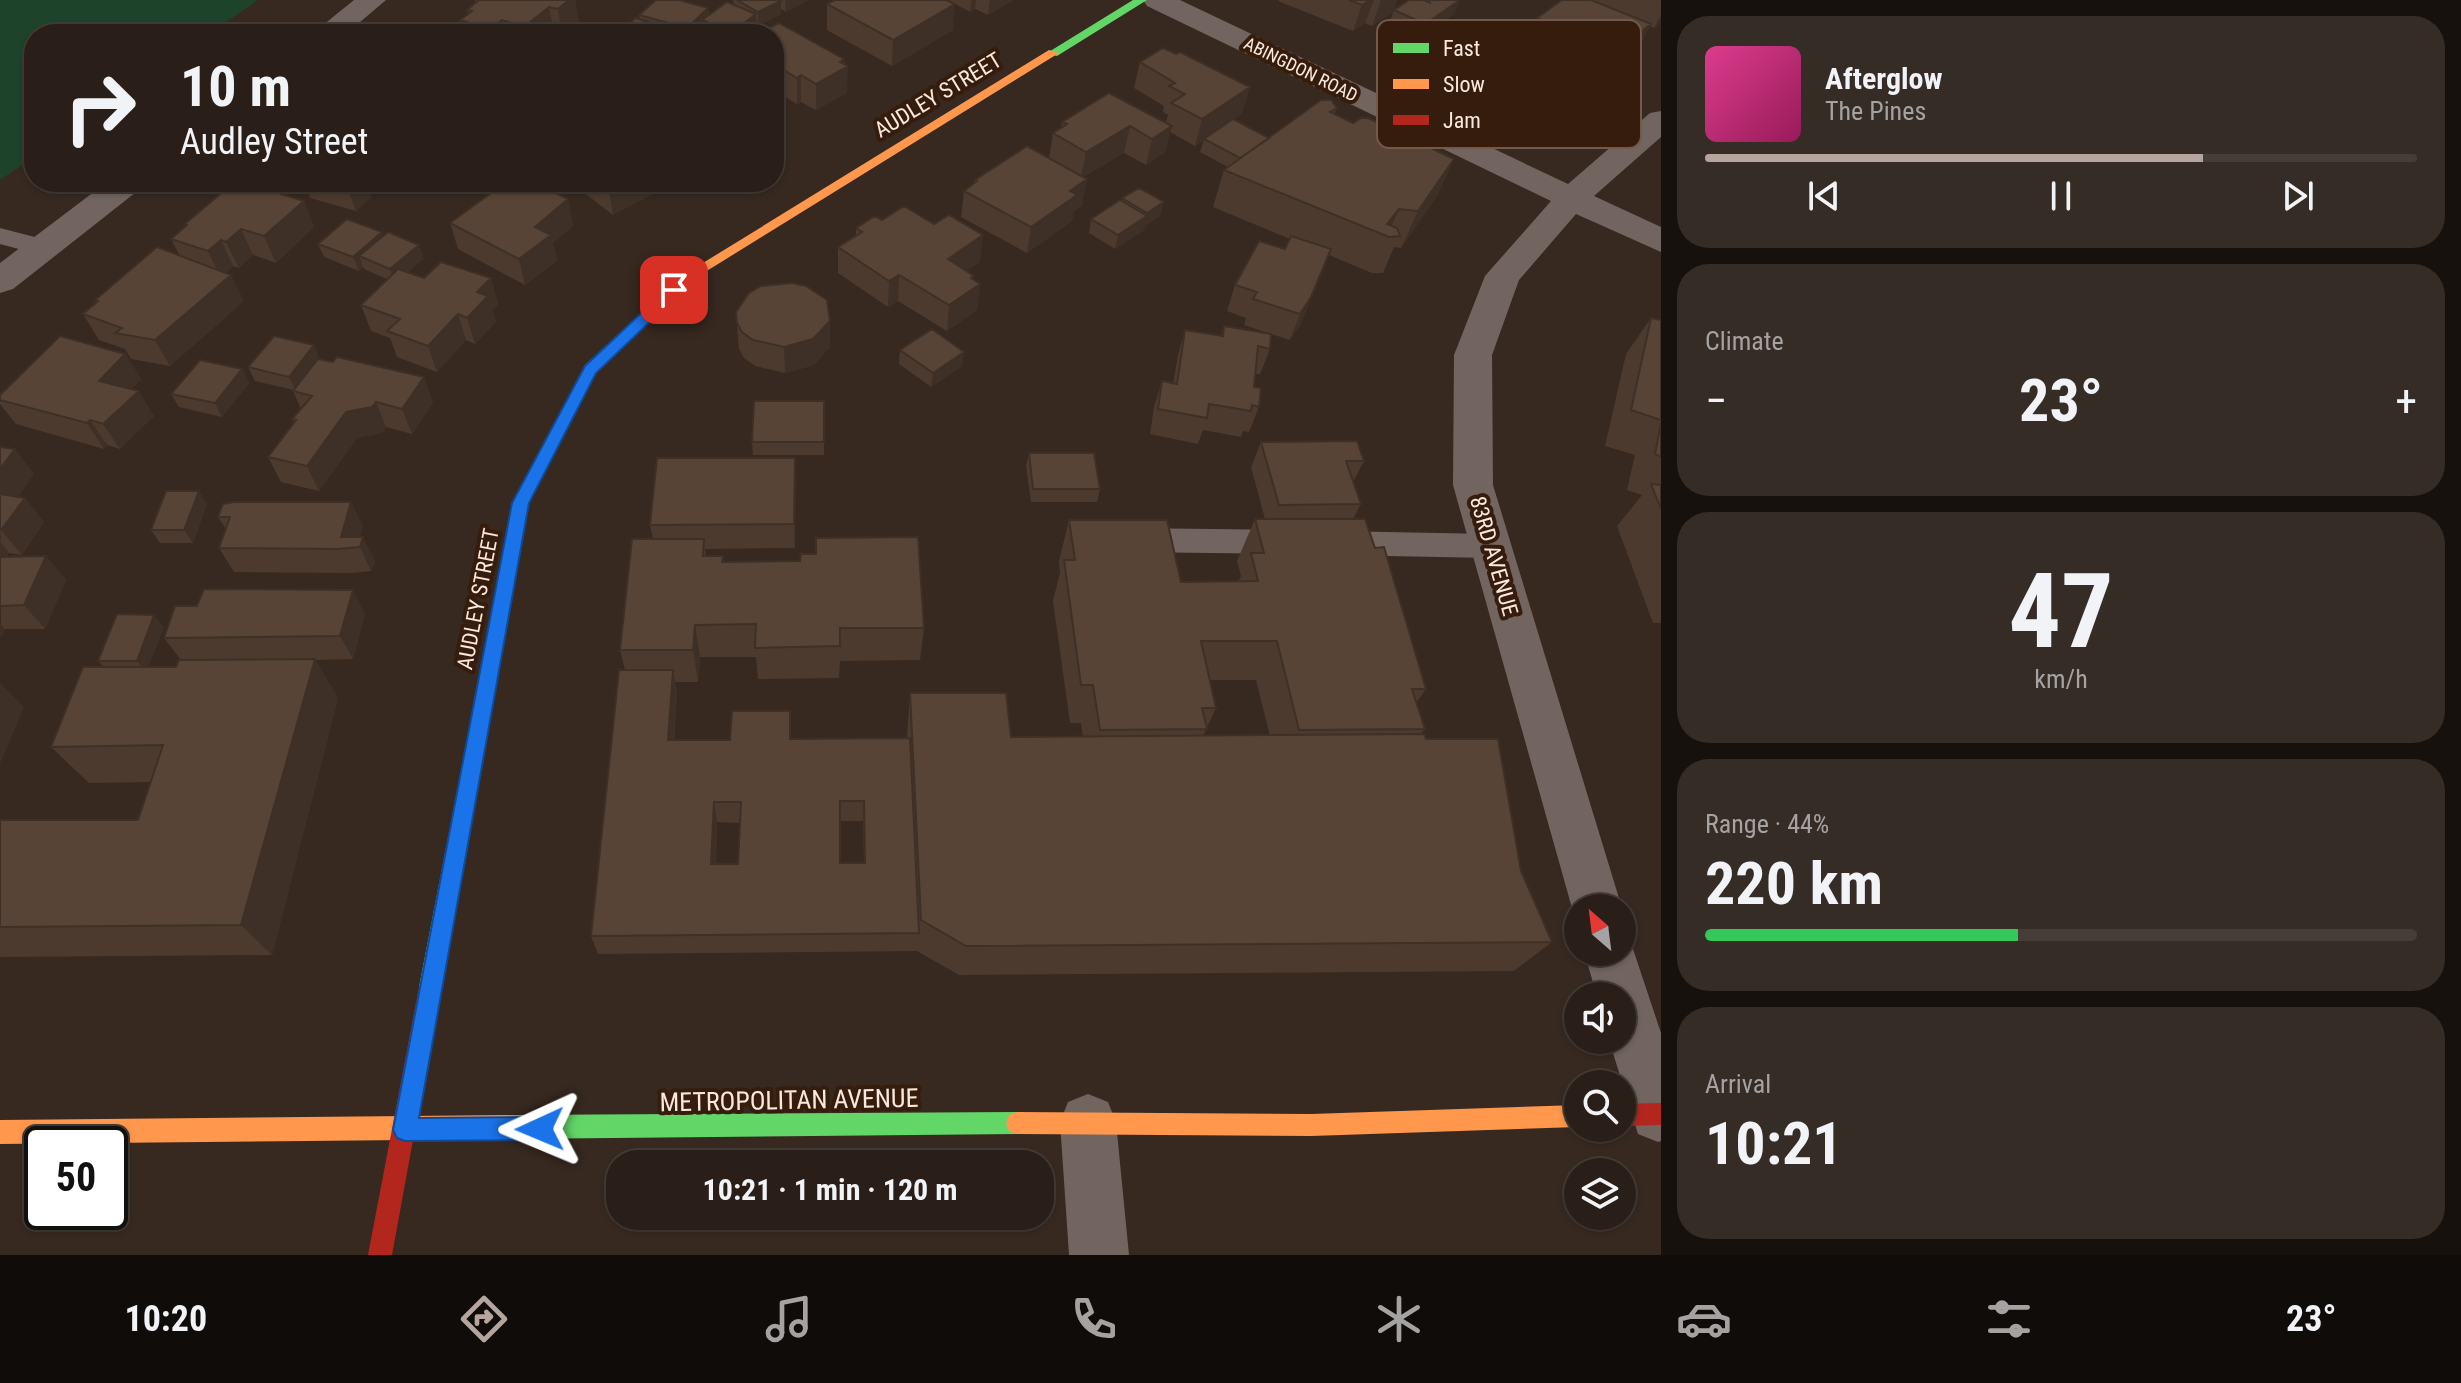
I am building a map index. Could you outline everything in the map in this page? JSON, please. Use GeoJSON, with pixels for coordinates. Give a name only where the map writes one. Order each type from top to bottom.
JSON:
{"type":"FeatureCollection","features":[{"type":"Feature","properties":{"kind":"street"},"geometry":{"type":"LineString","coordinates":[[340,24],[372,0]]}},
{"type":"Feature","properties":{"kind":"street","name":"AUDLEY STREET"},"geometry":{"type":"LineString","coordinates":[[380,1255],[521,503],[590,369],[695,271],[1141,0]]}},
{"type":"Feature","properties":{"kind":"street","name":"ABINGDON ROAD"},"geometry":{"type":"LineString","coordinates":[[1157,0],[1377,105]]}},
{"type":"Feature","properties":{"kind":"street","name":"83RD AVENUE"},"geometry":{"type":"LineString","coordinates":[[1641,138],[1661,120]]}},
{"type":"Feature","properties":{"kind":"street","name":"ABINGDON ROAD"},"geometry":{"type":"LineString","coordinates":[[1467,148],[1661,241]]}},
{"type":"Feature","properties":{"kind":"street","name":"83RD AVENUE"},"geometry":{"type":"LineString","coordinates":[[1593,894],[1473,485],[1473,355],[1503,276],[1572,198],[1629,148]]}},
{"type":"Feature","properties":{"kind":"street"},"geometry":{"type":"LineString","coordinates":[[0,281],[115,192]]}},
{"type":"Feature","properties":{"kind":"street"},"geometry":{"type":"LineString","coordinates":[[1613,966],[1647,1114]]}},
{"type":"Feature","properties":{"kind":"street","name":"METROPOLITAN AVENUE"},"geometry":{"type":"LineString","coordinates":[[0,1132],[1088,1122],[1311,1125],[1564,1116]]}},
{"type":"Feature","properties":{"kind":"street"},"geometry":{"type":"LineString","coordinates":[[1088,1122],[1099,1255]]}},
{"type":"Feature","properties":{"kind":"lane"},"geometry":{"type":"LineString","coordinates":[[0,236],[41,247]]}},
{"type":"Feature","properties":{"kind":"lane"},"geometry":{"type":"LineString","coordinates":[[1097,539],[1491,546]]}},
{"type":"Feature","properties":{"kind":"green space"},"geometry":{"type":"Polygon","coordinates":[[[0,0],[258,0],[223,24],[24,24],[24,164],[0,180],[0,0]]]}},
{"type":"Feature","properties":{"kind":"building"},"geometry":{"type":"Polygon","coordinates":[[[479,0],[569,0],[558,9],[549,7],[528,24],[502,20],[497,24],[473,24],[460,20],[472,11],[467,10],[479,0]]]}},
{"type":"Feature","properties":{"kind":"building"},"geometry":{"type":"Polygon","coordinates":[[[656,0],[679,0],[708,8],[691,24],[672,24],[639,15],[656,0]]]}},
{"type":"Feature","properties":{"kind":"building"},"geometry":{"type":"Polygon","coordinates":[[[737,0],[779,0],[781,1],[758,12],[737,0]]]}},
{"type":"Feature","properties":{"kind":"building"},"geometry":{"type":"Polygon","coordinates":[[[835,0],[946,0],[955,4],[893,40],[827,4],[835,0]]]}},
{"type":"Feature","properties":{"kind":"building"},"geometry":{"type":"Polygon","coordinates":[[[1349,0],[1370,0],[1362,5],[1349,0]]]}},
{"type":"Feature","properties":{"kind":"building"},"geometry":{"type":"Polygon","coordinates":[[[1409,0],[1431,3],[1426,0],[1460,0],[1431,20],[1416,20],[1394,10],[1409,0]]]}},
{"type":"Feature","properties":{"kind":"building"},"geometry":{"type":"Polygon","coordinates":[[[1562,0],[1591,0],[1641,20],[1542,20],[1537,18],[1562,0]]]}},
{"type":"Feature","properties":{"kind":"building"},"geometry":{"type":"Polygon","coordinates":[[[727,2],[756,14],[743,24],[712,24],[702,20],[727,2]]]}},
{"type":"Feature","properties":{"kind":"building"},"geometry":{"type":"Polygon","coordinates":[[[635,18],[656,24],[629,24],[635,18]]]}},
{"type":"Feature","properties":{"kind":"building"},"geometry":{"type":"Polygon","coordinates":[[[1641,20],[1651,24],[1641,32],[1641,20]]]}},
{"type":"Feature","properties":{"kind":"building"},"geometry":{"type":"Polygon","coordinates":[[[784,26],[844,59],[840,62],[848,66],[816,84],[801,75],[797,78],[784,70],[784,26]]]}},
{"type":"Feature","properties":{"kind":"building"},"geometry":{"type":"Polygon","coordinates":[[[1163,48],[1176,54],[1180,52],[1250,87],[1202,119],[1171,103],[1185,94],[1169,86],[1175,83],[1140,62],[1163,48]]]}},
{"type":"Feature","properties":{"kind":"building"},"geometry":{"type":"Polygon","coordinates":[[[1109,93],[1172,126],[1152,139],[1130,126],[1086,152],[1053,133],[1067,124],[1062,122],[1109,93]]]}},
{"type":"Feature","properties":{"kind":"building"},"geometry":{"type":"Polygon","coordinates":[[[1321,100],[1331,100],[1337,108],[1330,112],[1353,123],[1361,118],[1377,122],[1377,148],[1431,148],[1454,159],[1418,211],[1399,209],[1387,224],[1397,228],[1400,236],[1389,237],[1224,170],[1321,100]]]}},
{"type":"Feature","properties":{"kind":"building"},"geometry":{"type":"Polygon","coordinates":[[[1233,119],[1269,138],[1240,158],[1204,139],[1233,119]]]}},
{"type":"Feature","properties":{"kind":"building"},"geometry":{"type":"Polygon","coordinates":[[[1027,146],[1087,179],[1070,191],[1077,195],[1031,227],[964,191],[975,180],[1027,146]]]}},
{"type":"Feature","properties":{"kind":"building"},"geometry":{"type":"Polygon","coordinates":[[[1139,188],[1164,202],[1147,213],[1122,198],[1139,188]]]}},
{"type":"Feature","properties":{"kind":"building"},"geometry":{"type":"Polygon","coordinates":[[[222,192],[275,192],[304,201],[264,236],[241,229],[226,242],[221,240],[208,251],[171,239],[222,192]]]}},
{"type":"Feature","properties":{"kind":"building"},"geometry":{"type":"Polygon","coordinates":[[[492,192],[554,192],[568,199],[535,227],[551,235],[519,259],[450,223],[492,192]]]}},
{"type":"Feature","properties":{"kind":"building"},"geometry":{"type":"Polygon","coordinates":[[[1120,200],[1147,216],[1118,235],[1091,219],[1120,200]]]}},
{"type":"Feature","properties":{"kind":"building"},"geometry":{"type":"Polygon","coordinates":[[[904,206],[934,224],[949,215],[983,235],[948,259],[974,276],[971,278],[980,284],[949,305],[899,275],[889,281],[838,247],[862,232],[856,228],[875,216],[882,220],[904,206]]]}},
{"type":"Feature","properties":{"kind":"building"},"geometry":{"type":"Polygon","coordinates":[[[347,219],[382,232],[353,257],[318,244],[347,219]]]}},
{"type":"Feature","properties":{"kind":"building"},"geometry":{"type":"Polygon","coordinates":[[[388,232],[419,245],[390,269],[359,256],[388,232]]]}},
{"type":"Feature","properties":{"kind":"building"},"geometry":{"type":"Polygon","coordinates":[[[1291,236],[1331,249],[1311,297],[1300,314],[1253,299],[1257,292],[1235,285],[1259,241],[1285,249],[1291,236]]]}},
{"type":"Feature","properties":{"kind":"building"},"geometry":{"type":"Polygon","coordinates":[[[157,247],[231,275],[155,340],[115,333],[122,328],[83,314],[98,301],[95,300],[157,247]]]}},
{"type":"Feature","properties":{"kind":"building"},"geometry":{"type":"Polygon","coordinates":[[[441,262],[491,278],[477,292],[488,296],[467,318],[458,314],[428,346],[387,331],[400,319],[361,305],[398,269],[424,278],[441,262]]]}},
{"type":"Feature","properties":{"kind":"building"},"geometry":{"type":"Polygon","coordinates":[[[792,283],[806,286],[827,300],[830,321],[813,339],[784,347],[753,340],[742,332],[736,312],[749,293],[761,286],[792,283]]]}},
{"type":"Feature","properties":{"kind":"building"},"geometry":{"type":"Polygon","coordinates":[[[1651,318],[1661,320],[1661,420],[1631,410],[1651,318]]]}},
{"type":"Feature","properties":{"kind":"building"},"geometry":{"type":"Polygon","coordinates":[[[1224,326],[1271,334],[1270,349],[1258,346],[1254,387],[1261,388],[1259,407],[1252,405],[1251,411],[1209,404],[1207,418],[1158,409],[1162,381],[1177,384],[1185,330],[1223,336],[1224,326]]]}},
{"type":"Feature","properties":{"kind":"building"},"geometry":{"type":"Polygon","coordinates":[[[932,329],[964,352],[933,373],[900,350],[932,329]]]}},
{"type":"Feature","properties":{"kind":"building"},"geometry":{"type":"Polygon","coordinates":[[[60,336],[125,354],[99,381],[139,391],[103,424],[90,420],[87,423],[0,400],[0,395],[60,336]]]}},
{"type":"Feature","properties":{"kind":"building"},"geometry":{"type":"Polygon","coordinates":[[[274,336],[314,345],[289,377],[248,367],[274,336]]]}},
{"type":"Feature","properties":{"kind":"building"},"geometry":{"type":"Polygon","coordinates":[[[337,357],[424,377],[402,409],[376,402],[372,407],[346,412],[307,466],[268,457],[296,420],[292,419],[312,396],[293,391],[318,359],[333,362],[337,357]]]}},
{"type":"Feature","properties":{"kind":"building"},"geometry":{"type":"Polygon","coordinates":[[[200,360],[242,369],[215,403],[171,394],[200,360]]]}},
{"type":"Feature","properties":{"kind":"building"},"geometry":{"type":"Polygon","coordinates":[[[754,401],[824,401],[824,442],[752,442],[754,401]]]}},
{"type":"Feature","properties":{"kind":"building"},"geometry":{"type":"Polygon","coordinates":[[[1661,423],[1661,457],[1655,454],[1661,423]]]}},
{"type":"Feature","properties":{"kind":"building"},"geometry":{"type":"Polygon","coordinates":[[[1357,441],[1364,461],[1346,461],[1361,504],[1279,505],[1261,442],[1357,441]]]}},
{"type":"Feature","properties":{"kind":"building"},"geometry":{"type":"Polygon","coordinates":[[[0,447],[15,449],[0,469],[0,447]]]}},
{"type":"Feature","properties":{"kind":"building"},"geometry":{"type":"Polygon","coordinates":[[[1029,453],[1094,453],[1100,489],[1033,489],[1029,453]]]}},
{"type":"Feature","properties":{"kind":"building"},"geometry":{"type":"Polygon","coordinates":[[[657,458],[795,458],[794,524],[650,525],[657,458]]]}},
{"type":"Feature","properties":{"kind":"building"},"geometry":{"type":"Polygon","coordinates":[[[1651,484],[1661,485],[1661,509],[1651,484]]]}},
{"type":"Feature","properties":{"kind":"building"},"geometry":{"type":"Polygon","coordinates":[[[166,491],[199,491],[184,530],[151,530],[166,491]]]}},
{"type":"Feature","properties":{"kind":"building"},"geometry":{"type":"Polygon","coordinates":[[[0,494],[25,498],[1,530],[0,530],[0,494]]]}},
{"type":"Feature","properties":{"kind":"building"},"geometry":{"type":"Polygon","coordinates":[[[351,502],[341,537],[363,537],[360,547],[219,548],[230,517],[218,517],[223,504],[351,502]]]}},
{"type":"Feature","properties":{"kind":"building"},"geometry":{"type":"Polygon","coordinates":[[[1255,519],[1365,519],[1375,548],[1384,547],[1426,689],[1412,689],[1425,729],[1299,730],[1277,641],[1201,641],[1216,708],[1202,708],[1207,729],[1100,730],[1093,685],[1081,685],[1064,560],[1075,560],[1069,520],[1167,520],[1181,582],[1258,581],[1251,553],[1264,553],[1255,519]]]}},
{"type":"Feature","properties":{"kind":"building"},"geometry":{"type":"Polygon","coordinates":[[[918,537],[924,628],[840,628],[840,646],[755,648],[756,624],[695,625],[693,650],[620,650],[632,539],[704,539],[703,556],[723,556],[722,562],[800,561],[801,554],[816,554],[816,538],[918,537]]]}},
{"type":"Feature","properties":{"kind":"building"},"geometry":{"type":"Polygon","coordinates":[[[46,556],[24,605],[0,606],[0,557],[46,556]]]}},
{"type":"Feature","properties":{"kind":"building"},"geometry":{"type":"Polygon","coordinates":[[[204,589],[353,590],[340,636],[164,638],[175,606],[197,606],[204,589]]]}},
{"type":"Feature","properties":{"kind":"building"},"geometry":{"type":"Polygon","coordinates":[[[117,614],[154,615],[137,661],[98,661],[117,614]]]}},
{"type":"Feature","properties":{"kind":"building"},"geometry":{"type":"Polygon","coordinates":[[[315,659],[241,925],[0,927],[0,820],[138,820],[163,745],[51,747],[83,667],[176,667],[179,660],[315,659]]]}},
{"type":"Feature","properties":{"kind":"building"},"geometry":{"type":"Polygon","coordinates":[[[619,670],[673,670],[668,740],[730,740],[732,711],[790,711],[790,739],[910,738],[919,933],[591,936],[619,670]],[[840,801],[840,863],[865,863],[864,801],[840,801]],[[714,802],[711,864],[738,864],[741,802],[714,802]]]}},
{"type":"Feature","properties":{"kind":"building"},"geometry":{"type":"Polygon","coordinates":[[[910,693],[1006,693],[1011,737],[1424,734],[1426,739],[1498,739],[1521,871],[1552,942],[966,946],[921,920],[910,693]]]}},
{"type":"Feature","properties":{"kind":"traffic: fast"},"geometry":{"type":"LineString","coordinates":[[1053,53],[1141,0]]}},
{"type":"Feature","properties":{"kind":"traffic: fast"},"geometry":{"type":"LineString","coordinates":[[430,987],[521,503],[590,369],[692,274]]}},
{"type":"Feature","properties":{"kind":"traffic: fast"},"geometry":{"type":"LineString","coordinates":[[512,1127],[1017,1123]]}},
{"type":"Feature","properties":{"kind":"traffic: slow"},"geometry":{"type":"LineString","coordinates":[[692,274],[1053,53]]}},
{"type":"Feature","properties":{"kind":"traffic: slow"},"geometry":{"type":"LineString","coordinates":[[1017,1123],[1311,1125],[1564,1116]]}},
{"type":"Feature","properties":{"kind":"traffic: slow"},"geometry":{"type":"LineString","coordinates":[[0,1132],[512,1127]]}},
{"type":"Feature","properties":{"kind":"traffic: jam"},"geometry":{"type":"LineString","coordinates":[[380,1255],[430,987]]}},
{"type":"Feature","properties":{"kind":"traffic: jam"},"geometry":{"type":"LineString","coordinates":[[1636,1115],[1661,1114]]}},
{"type":"Feature","properties":{"kind":"route"},"geometry":{"type":"LineString","coordinates":[[540,1129],[405,1130],[521,503],[590,369],[674,290]]}}]}
